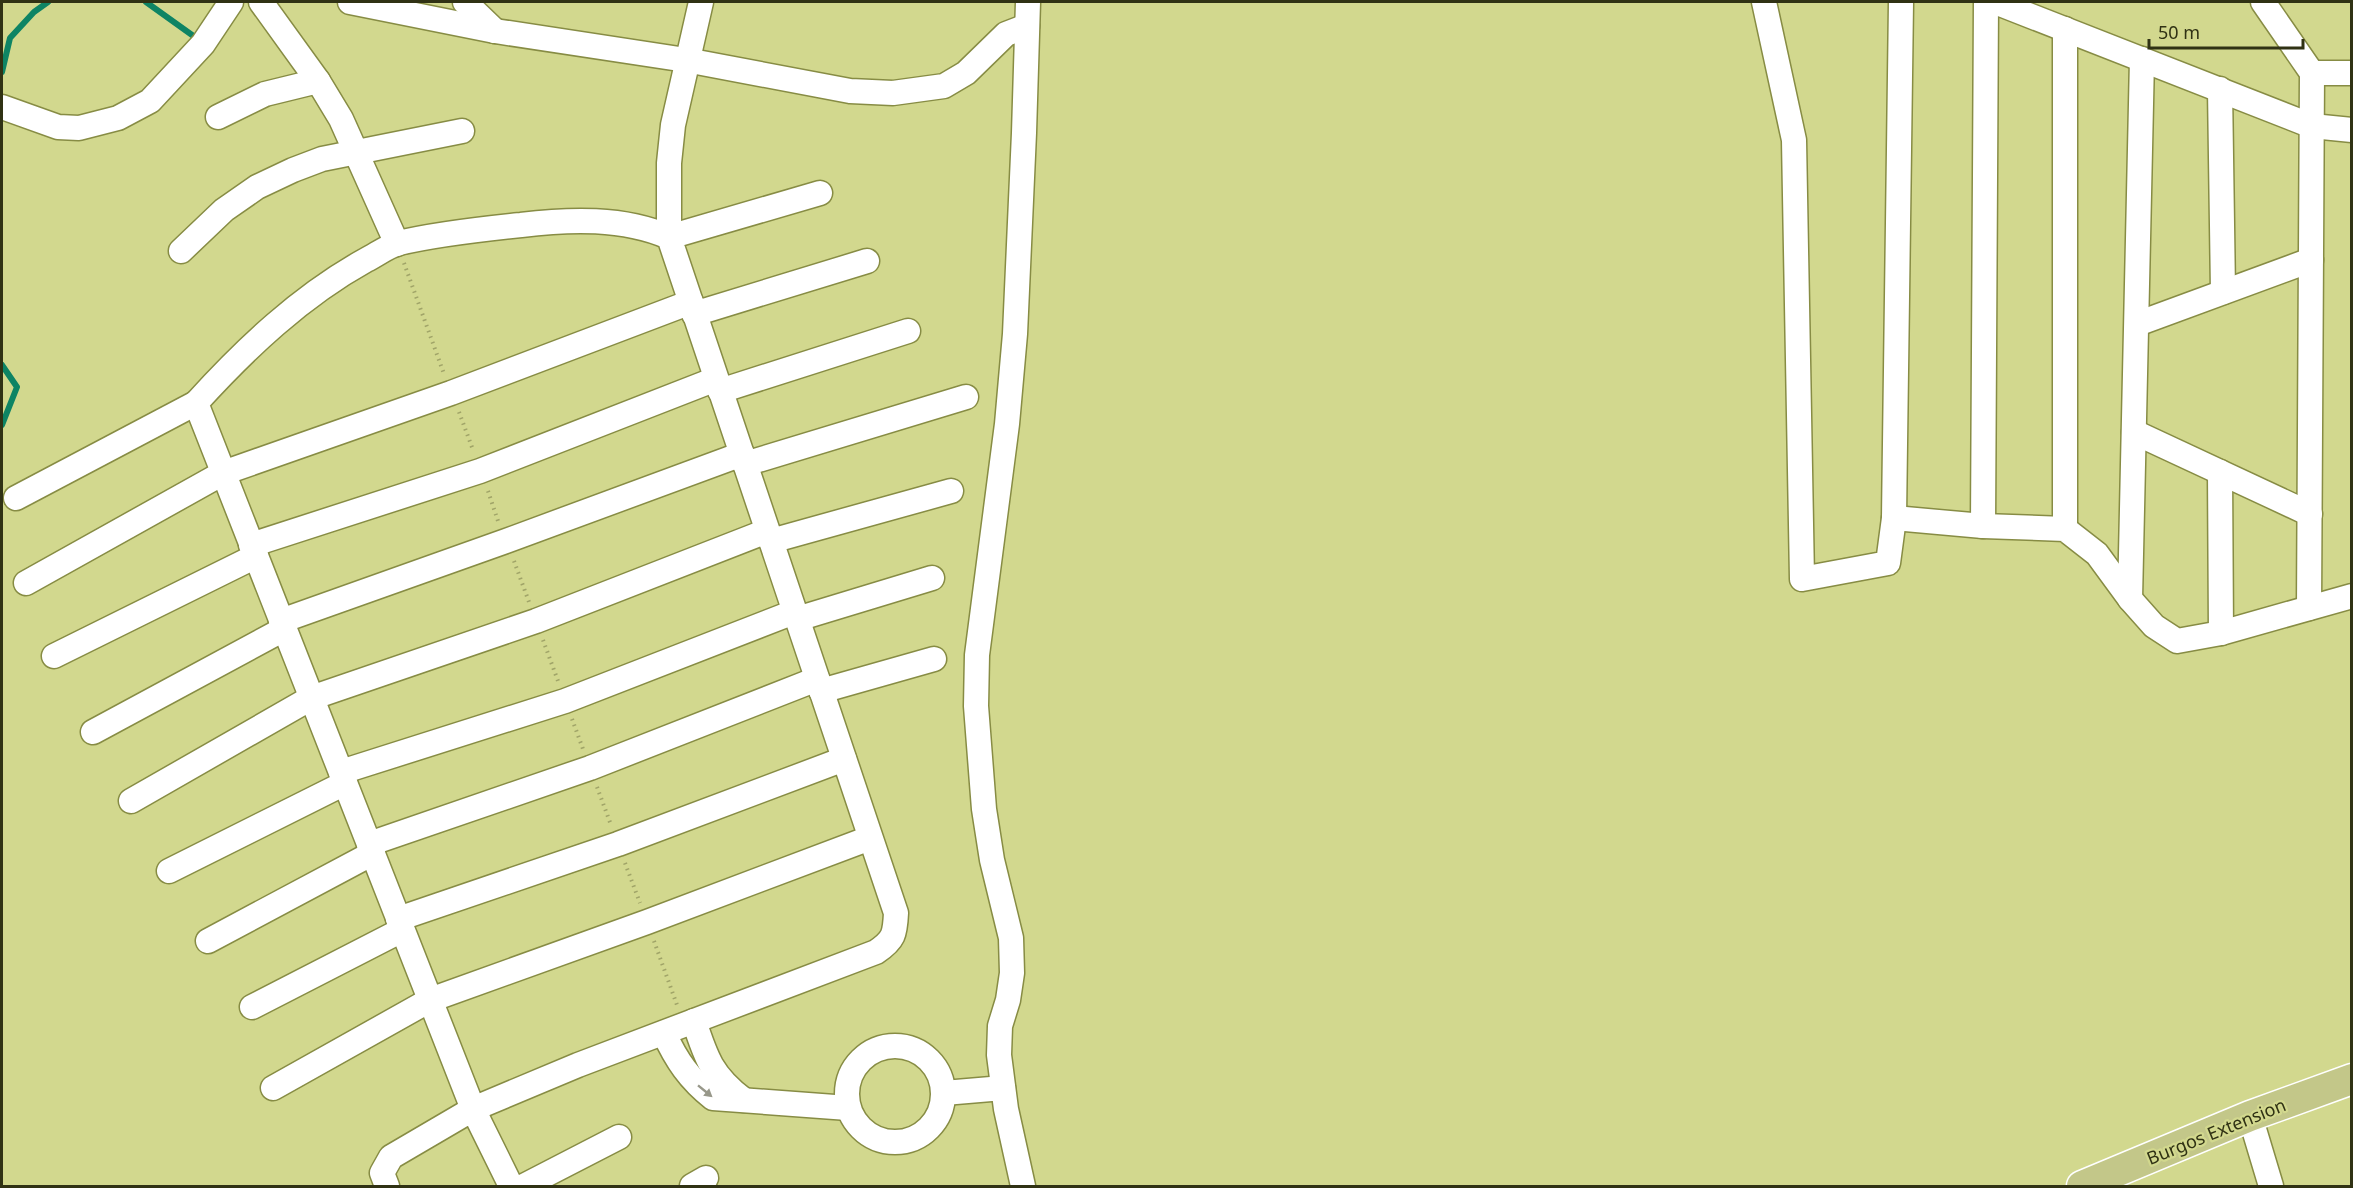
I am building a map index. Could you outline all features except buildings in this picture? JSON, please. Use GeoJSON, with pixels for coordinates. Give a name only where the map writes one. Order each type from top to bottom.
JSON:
{"type":"FeatureCollection","features":[{"type":"Feature","properties":{"kind":"main road","name":"Burgos Extension"},"geometry":{"type":"LineString","coordinates":[[2082,1186],[2250,1116],[2352,1079]]}},
{"type":"Feature","properties":{"kind":"street"},"geometry":{"type":"LineString","coordinates":[[2,107],[58,127],[78,128],[118,118],[150,101],[203,44],[231,2]]}},
{"type":"Feature","properties":{"kind":"street"},"geometry":{"type":"LineString","coordinates":[[261,2],[318,81],[340,118],[397,244]]}},
{"type":"Feature","properties":{"kind":"street"},"geometry":{"type":"LineString","coordinates":[[350,2],[495,31],[686,60],[850,91],[893,93],[922,91],[944,86],[966,73],[1006,34],[1027,26]]}},
{"type":"Feature","properties":{"kind":"street"},"geometry":{"type":"LineString","coordinates":[[465,2],[495,31]]}},
{"type":"Feature","properties":{"kind":"street"},"geometry":{"type":"LineString","coordinates":[[387,1186],[382,1173],[391,1157],[473,1109],[578,1065],[876,952],[891,942],[895,928],[896,913],[669,237],[669,164],[673,125],[701,2]]}},
{"type":"Feature","properties":{"kind":"street"},"geometry":{"type":"LineString","coordinates":[[1023,1186],[1003,1088],[999,1054],[1000,1026],[1008,1000],[1012,973],[1011,939],[992,860],[984,809],[976,696],[977,655],[1007,424],[1015,334],[1028,2]]}},
{"type":"Feature","properties":{"kind":"street"},"geometry":{"type":"LineString","coordinates":[[1764,2],[1794,140],[1802,579],[1888,563],[1894,518],[1902,2]]}},
{"type":"Feature","properties":{"kind":"street"},"geometry":{"type":"LineString","coordinates":[[1983,526],[1986,2]]}},
{"type":"Feature","properties":{"kind":"street"},"geometry":{"type":"LineString","coordinates":[[1995,2],[2312,126],[2352,130]]}},
{"type":"Feature","properties":{"kind":"street"},"geometry":{"type":"LineString","coordinates":[[2263,2],[2312,73],[2309,608]]}},
{"type":"Feature","properties":{"kind":"street"},"geometry":{"type":"LineString","coordinates":[[2065,29],[2065,529]]}},
{"type":"Feature","properties":{"kind":"street"},"geometry":{"type":"LineString","coordinates":[[2130,599],[2142,59]]}},
{"type":"Feature","properties":{"kind":"street"},"geometry":{"type":"LineString","coordinates":[[2312,73],[2352,73]]}},
{"type":"Feature","properties":{"kind":"street"},"geometry":{"type":"LineString","coordinates":[[218,117],[265,94],[318,81]]}},
{"type":"Feature","properties":{"kind":"street"},"geometry":{"type":"LineString","coordinates":[[2220,89],[2223,291]]}},
{"type":"Feature","properties":{"kind":"street"},"geometry":{"type":"LineString","coordinates":[[181,251],[224,210],[257,187],[322,159],[462,131]]}},
{"type":"Feature","properties":{"kind":"street"},"geometry":{"type":"LineString","coordinates":[[16,498],[196,403],[242,354],[304,301],[338,276],[397,244],[549,221],[596,220],[655,231],[669,237],[820,193]]}},
{"type":"Feature","properties":{"kind":"street"},"geometry":{"type":"LineString","coordinates":[[2137,324],[2311,260]]}},
{"type":"Feature","properties":{"kind":"street"},"geometry":{"type":"LineString","coordinates":[[26,582],[223,473],[692,308],[867,261]]}},
{"type":"Feature","properties":{"kind":"street"},"geometry":{"type":"LineString","coordinates":[[54,656],[254,550],[718,385],[908,331]]}},
{"type":"Feature","properties":{"kind":"street"},"geometry":{"type":"LineString","coordinates":[[93,732],[283,625],[506,541],[743,459],[966,397]]}},
{"type":"Feature","properties":{"kind":"street"},"geometry":{"type":"LineString","coordinates":[[196,403],[473,1109],[511,1186]]}},
{"type":"Feature","properties":{"kind":"street"},"geometry":{"type":"LineString","coordinates":[[2134,432],[2310,514]]}},
{"type":"Feature","properties":{"kind":"street"},"geometry":{"type":"LineString","coordinates":[[2220,472],[2221,633]]}},
{"type":"Feature","properties":{"kind":"street"},"geometry":{"type":"LineString","coordinates":[[131,801],[311,698],[536,621],[769,536],[951,491]]}},
{"type":"Feature","properties":{"kind":"street"},"geometry":{"type":"LineString","coordinates":[[1894,518],[1983,526],[2065,529],[2097,554],[2130,599],[2154,626],[2177,641],[2221,633],[2352,596]]}},
{"type":"Feature","properties":{"kind":"street"},"geometry":{"type":"LineString","coordinates":[[169,871],[343,777],[565,701],[795,615],[932,578]]}},
{"type":"Feature","properties":{"kind":"street"},"geometry":{"type":"LineString","coordinates":[[208,941],[371,849],[819,685],[934,659]]}},
{"type":"Feature","properties":{"kind":"street"},"geometry":{"type":"LineString","coordinates":[[252,1007],[400,925],[844,759]]}},
{"type":"Feature","properties":{"kind":"street"},"geometry":{"type":"LineString","coordinates":[[273,1088],[430,1000],[647,922],[870,837]]}},
{"type":"Feature","properties":{"kind":"street"},"geometry":{"type":"LineString","coordinates":[[694,1021],[704,1050],[718,1077],[744,1100]]}},
{"type":"Feature","properties":{"kind":"street"},"geometry":{"type":"LineString","coordinates":[[664,1033],[677,1061],[698,1086],[713,1098],[848,1108]]}},
{"type":"Feature","properties":{"kind":"street"},"geometry":{"type":"LineString","coordinates":[[886,1046],[906,1047],[923,1054],[937,1069],[944,1093],[940,1113],[929,1129],[918,1137],[901,1142],[875,1139],[859,1128],[848,1108],[848,1081],[857,1063],[870,1053],[886,1046]]}},
{"type":"Feature","properties":{"kind":"street"},"geometry":{"type":"LineString","coordinates":[[944,1093],[1003,1088]]}},
{"type":"Feature","properties":{"kind":"street"},"geometry":{"type":"LineString","coordinates":[[2250,1116],[2271,1186]]}},
{"type":"Feature","properties":{"kind":"street"},"geometry":{"type":"LineString","coordinates":[[524,1186],[619,1137]]}},
{"type":"Feature","properties":{"kind":"path"},"geometry":{"type":"LineString","coordinates":[[397,244],[565,701]]}},
{"type":"Feature","properties":{"kind":"waterway"},"geometry":{"type":"LineString","coordinates":[[2,72],[10,38],[34,12],[48,2]]}},
{"type":"Feature","properties":{"kind":"waterway"},"geometry":{"type":"LineString","coordinates":[[146,2],[199,40]]}},
{"type":"Feature","properties":{"kind":"waterway"},"geometry":{"type":"LineString","coordinates":[[2,365],[17,387],[2,425]]}}]}
